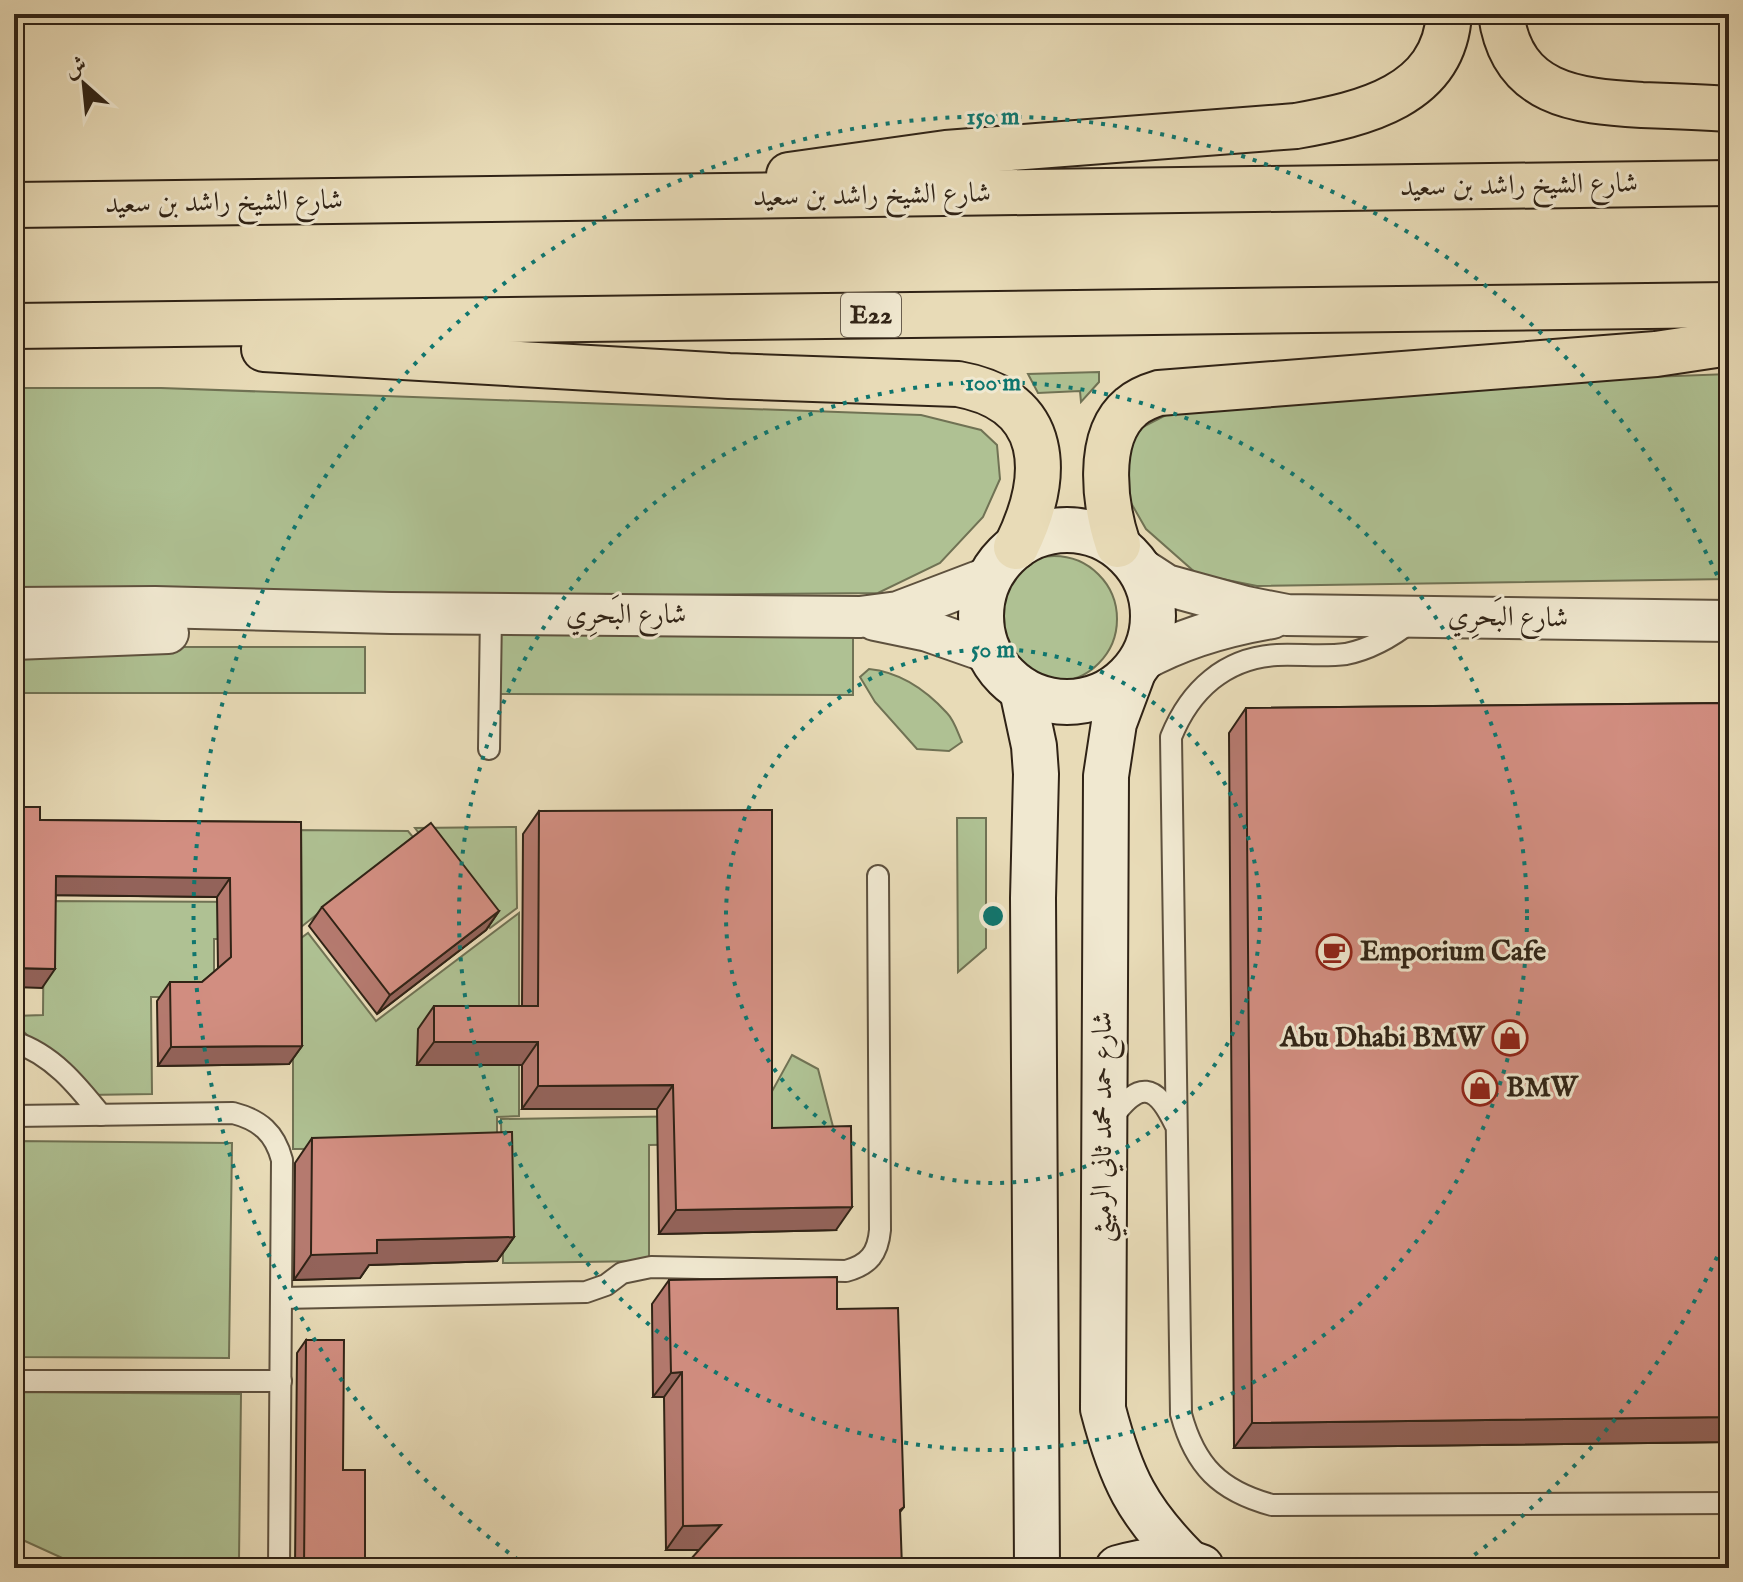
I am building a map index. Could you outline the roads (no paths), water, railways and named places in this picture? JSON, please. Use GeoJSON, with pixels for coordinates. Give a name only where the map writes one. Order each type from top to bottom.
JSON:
{"type":"FeatureCollection","features":[{"type":"Feature","properties":{"kind":"highway"},"geometry":{"type":"LineString","coordinates":[[661,199],[832,167],[946,153],[1296,126],[1334,119],[1371,110],[1427,73],[1442,50],[1449,14]]}},
{"type":"Feature","properties":{"kind":"highway"},"geometry":{"type":"LineString","coordinates":[[1501,14],[1503,30],[1517,59],[1540,83],[1565,96],[1597,102],[1729,109]]}},
{"type":"Feature","properties":{"kind":"highway","name":"شارع الشيخ راشد بن سعيد"},"geometry":{"type":"LineString","coordinates":[[14,205],[1729,183]]}},
{"type":"Feature","properties":{"kind":"highway","name":"E22"},"geometry":{"type":"LineString","coordinates":[[14,326],[1729,305]]}},
{"type":"Feature","properties":{"kind":"highway"},"geometry":{"type":"LineString","coordinates":[[14,335],[976,387],[1008,403],[1021,415],[1030,430],[1037,459],[1038,490],[1030,519],[1003,562]]}},
{"type":"Feature","properties":{"kind":"highway"},"geometry":{"type":"LineString","coordinates":[[1129,557],[1111,523],[1106,490],[1108,457],[1119,420],[1130,408],[1159,393],[1656,354],[1729,343]]}},
{"type":"Feature","properties":{"kind":"main road"},"geometry":{"type":"LineString","coordinates":[[1066,529],[1093,533],[1129,557],[1152,598],[1152,630],[1137,666],[1114,688],[1093,699],[1069,702],[1044,699],[1008,680],[988,652],[981,627],[982,601],[1003,562],[1040,534],[1066,529]]}},
{"type":"Feature","properties":{"kind":"main road","name":"شارع حمد محمد ثاني الرميثي"},"geometry":{"type":"LineString","coordinates":[[1137,666],[1114,723],[1106,776],[1103,1409],[1125,1479],[1143,1511],[1159,1532],[1195,1565]]}},
{"type":"Feature","properties":{"kind":"main road"},"geometry":{"type":"LineString","coordinates":[[1022,690],[1034,746],[1036,774],[1033,914],[1037,1568]]}},
{"type":"Feature","properties":{"kind":"main road"},"geometry":{"type":"LineString","coordinates":[[1118,1568],[1147,1559],[1195,1565]]}},
{"type":"Feature","properties":{"kind":"street","name":"شارع البَحرِي"},"geometry":{"type":"LineString","coordinates":[[1129,557],[1166,585],[1287,615],[1729,621]]}},
{"type":"Feature","properties":{"kind":"street","name":"شارع البَحرِي"},"geometry":{"type":"LineString","coordinates":[[14,608],[273,608],[391,613],[860,617],[898,612],[1003,562]]}},
{"type":"Feature","properties":{"kind":"street","name":"شارع البَحرِي"},"geometry":{"type":"LineString","coordinates":[[14,639],[166,633],[391,613]]}},
{"type":"Feature","properties":{"kind":"street","name":"شارع البَحرِي"},"geometry":{"type":"LineString","coordinates":[[1137,666],[1167,646],[1206,632],[1287,615]]}},
{"type":"Feature","properties":{"kind":"street","name":"شارع البَحرِي"},"geometry":{"type":"LineString","coordinates":[[860,617],[928,631],[988,652]]}},
{"type":"Feature","properties":{"kind":"lane"},"geometry":{"type":"LineString","coordinates":[[489,749],[491,614]]}},
{"type":"Feature","properties":{"kind":"lane"},"geometry":{"type":"LineString","coordinates":[[1419,616],[1365,649],[1344,654],[1275,655],[1230,667],[1210,679],[1193,696],[1171,737],[1181,1414],[1187,1436],[1211,1475],[1249,1499],[1272,1505],[1729,1503]]}},
{"type":"Feature","properties":{"kind":"lane"},"geometry":{"type":"LineString","coordinates":[[281,1298],[586,1292],[606,1285],[622,1273],[651,1267],[846,1271],[860,1267],[872,1257],[879,1245],[880,1230],[878,876]]}},
{"type":"Feature","properties":{"kind":"lane"},"geometry":{"type":"LineString","coordinates":[[14,1042],[36,1051],[56,1065],[80,1088],[101,1115]]}},
{"type":"Feature","properties":{"kind":"lane"},"geometry":{"type":"LineString","coordinates":[[1103,1129],[1126,1098],[1139,1091],[1156,1094],[1177,1127]]}},
{"type":"Feature","properties":{"kind":"lane"},"geometry":{"type":"LineString","coordinates":[[14,1116],[233,1113],[249,1117],[273,1136],[282,1160],[279,1568]]}},
{"type":"Feature","properties":{"kind":"lane"},"geometry":{"type":"LineString","coordinates":[[14,1381],[281,1381]]}},
{"type":"Feature","properties":{"kind":"place","name":"Emporium Cafe"},"geometry":{"type":"Point","coordinates":[1334,952]}},
{"type":"Feature","properties":{"kind":"place","name":"Abu Dhabi BMW"},"geometry":{"type":"Point","coordinates":[1510,1038]}},
{"type":"Feature","properties":{"kind":"place","name":"BMW"},"geometry":{"type":"Point","coordinates":[1480,1088]}}]}
